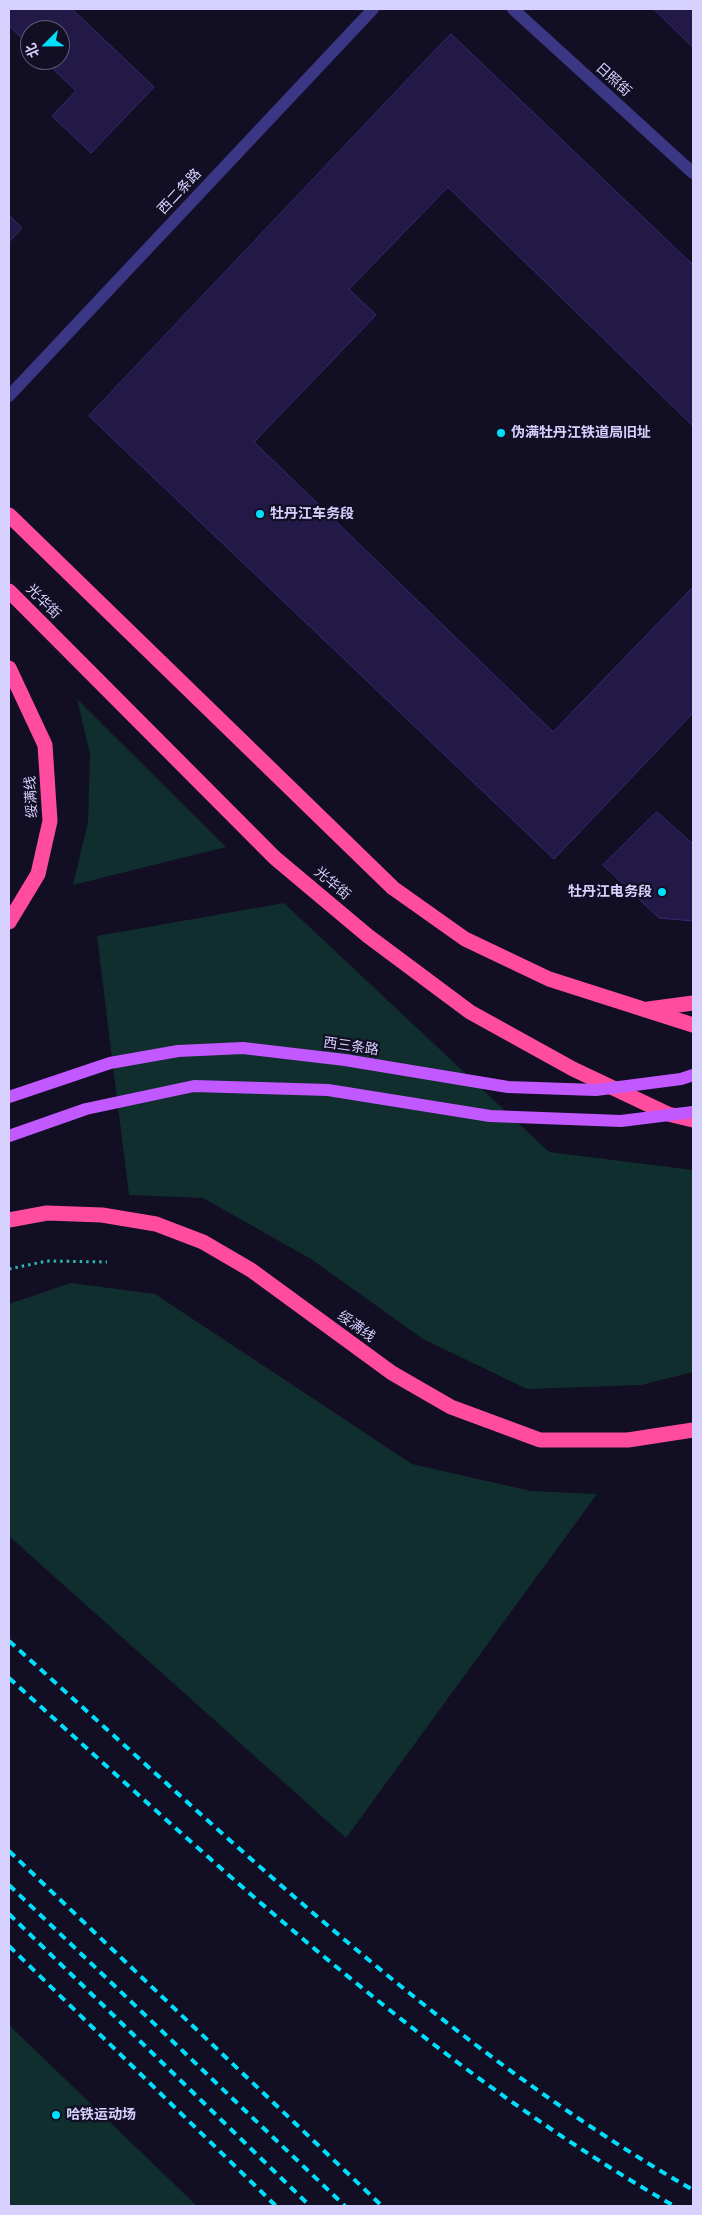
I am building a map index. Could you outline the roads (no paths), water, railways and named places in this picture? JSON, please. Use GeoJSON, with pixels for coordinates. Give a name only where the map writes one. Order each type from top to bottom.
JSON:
{"type":"FeatureCollection","features":[{"type":"Feature","properties":{"kind":"highway"},"geometry":{"type":"LineString","coordinates":[[9,515],[393,888],[465,939],[549,979],[693,1025]]}},
{"type":"Feature","properties":{"kind":"highway","name":"光华街"},"geometry":{"type":"LineString","coordinates":[[9,591],[276,858],[368,936],[470,1012],[573,1069],[668,1114],[693,1120]]}},
{"type":"Feature","properties":{"kind":"highway","name":"绥满线"},"geometry":{"type":"LineString","coordinates":[[9,668],[45,745],[50,821],[38,874],[9,922]]}},
{"type":"Feature","properties":{"kind":"highway"},"geometry":{"type":"LineString","coordinates":[[645,1010],[693,1003]]}},
{"type":"Feature","properties":{"kind":"highway","name":"绥满线"},"geometry":{"type":"LineString","coordinates":[[9,1220],[47,1213],[102,1214],[156,1224],[203,1242],[251,1270],[392,1374],[451,1407],[540,1440],[628,1440],[693,1430]]}},
{"type":"Feature","properties":{"kind":"main road","name":"西三条路"},"geometry":{"type":"LineString","coordinates":[[9,1097],[110,1063],[178,1051],[234,1049],[346,1060],[508,1087],[596,1090],[681,1079],[693,1075]]}},
{"type":"Feature","properties":{"kind":"main road"},"geometry":{"type":"LineString","coordinates":[[9,1136],[86,1109],[194,1086],[328,1090],[490,1116],[622,1121],[693,1112]]}},
{"type":"Feature","properties":{"kind":"street","name":"西二条路"},"geometry":{"type":"LineString","coordinates":[[9,396],[373,9]]}},
{"type":"Feature","properties":{"kind":"street","name":"日照街"},"geometry":{"type":"LineString","coordinates":[[513,9],[693,173]]}},
{"type":"Feature","properties":{"kind":"railway"},"geometry":{"type":"LineString","coordinates":[[9,1641],[337,1934],[422,2003],[509,2070],[600,2132],[693,2190]]}},
{"type":"Feature","properties":{"kind":"railway"},"geometry":{"type":"LineString","coordinates":[[9,1678],[247,1891],[410,2026],[495,2090],[583,2150],[674,2206]]}},
{"type":"Feature","properties":{"kind":"railway"},"geometry":{"type":"LineString","coordinates":[[9,1851],[382,2206]]}},
{"type":"Feature","properties":{"kind":"railway"},"geometry":{"type":"LineString","coordinates":[[9,1885],[345,2206]]}},
{"type":"Feature","properties":{"kind":"railway"},"geometry":{"type":"LineString","coordinates":[[9,1914],[310,2206]]}},
{"type":"Feature","properties":{"kind":"railway"},"geometry":{"type":"LineString","coordinates":[[9,1946],[276,2206]]}},
{"type":"Feature","properties":{"kind":"place","name":"伪满牡丹江铁道局旧址"},"geometry":{"type":"Point","coordinates":[501,433]}},
{"type":"Feature","properties":{"kind":"place","name":"牡丹江车务段"},"geometry":{"type":"Point","coordinates":[260,514]}},
{"type":"Feature","properties":{"kind":"place","name":"牡丹江电务段"},"geometry":{"type":"Point","coordinates":[662,892]}},
{"type":"Feature","properties":{"kind":"place","name":"哈铁运动场"},"geometry":{"type":"Point","coordinates":[56,2115]}}]}
